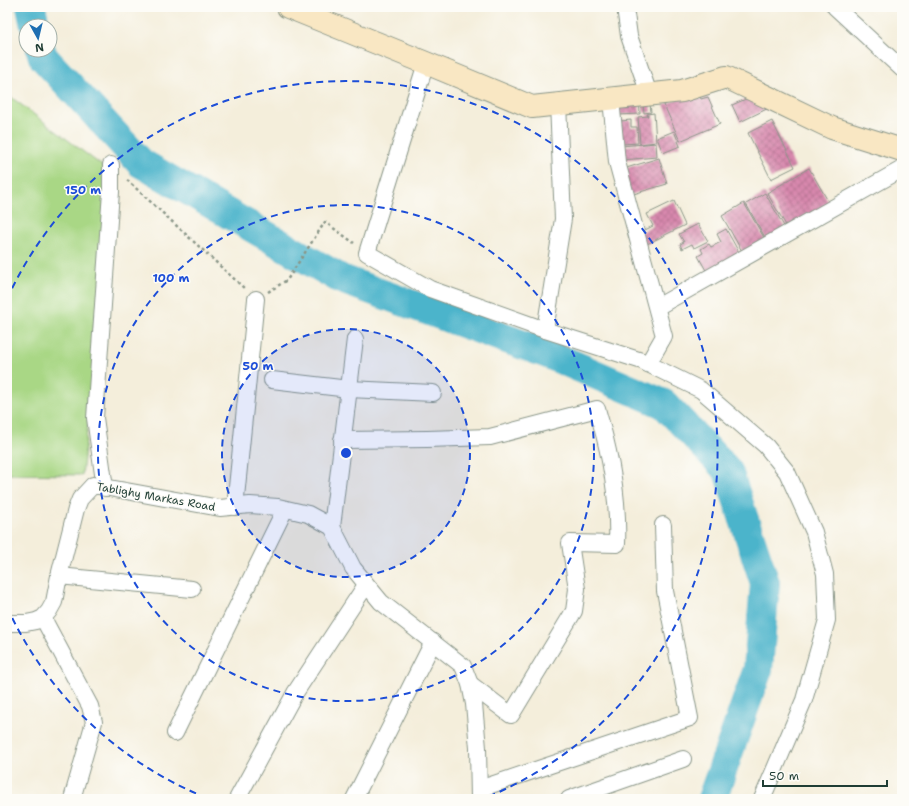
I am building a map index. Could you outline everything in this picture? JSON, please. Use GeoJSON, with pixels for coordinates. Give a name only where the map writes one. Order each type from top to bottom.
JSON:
{"type":"FeatureCollection","features":[{"type":"Feature","properties":{"kind":"street"},"geometry":{"type":"LineString","coordinates":[[288,7],[532,107],[682,91],[726,77],[832,128],[902,150]]}},
{"type":"Feature","properties":{"kind":"street"},"geometry":{"type":"LineString","coordinates":[[625,7],[629,36],[649,94]]}},
{"type":"Feature","properties":{"kind":"street"},"geometry":{"type":"LineString","coordinates":[[835,7],[902,69]]}},
{"type":"Feature","properties":{"kind":"street"},"geometry":{"type":"LineString","coordinates":[[426,63],[367,253],[430,289],[545,330],[648,364],[701,390],[766,446],[787,472],[814,532],[825,574],[826,620],[804,700],[762,799]]}},
{"type":"Feature","properties":{"kind":"street"},"geometry":{"type":"LineString","coordinates":[[611,99],[617,162],[664,336],[648,364]]}},
{"type":"Feature","properties":{"kind":"street"},"geometry":{"type":"LineString","coordinates":[[545,330],[563,219],[558,104]]}},
{"type":"Feature","properties":{"kind":"street"},"geometry":{"type":"LineString","coordinates":[[105,488],[95,418],[111,192],[111,165]]}},
{"type":"Feature","properties":{"kind":"street"},"geometry":{"type":"LineString","coordinates":[[657,307],[902,169]]}},
{"type":"Feature","properties":{"kind":"street"},"geometry":{"type":"LineString","coordinates":[[235,507],[256,299]]}},
{"type":"Feature","properties":{"kind":"street"},"geometry":{"type":"LineString","coordinates":[[355,339],[332,527],[353,568],[382,602],[463,666],[470,684],[478,748],[479,794],[690,718],[665,591],[663,525]]}},
{"type":"Feature","properties":{"kind":"street"},"geometry":{"type":"LineString","coordinates":[[272,380],[349,389],[434,393]]}},
{"type":"Feature","properties":{"kind":"street"},"geometry":{"type":"LineString","coordinates":[[342,440],[427,439],[490,436],[597,409],[613,478],[618,526],[617,544],[570,543],[577,589],[574,611],[511,715],[470,684]]}},
{"type":"Feature","properties":{"kind":"street","name":"Tablighy Markas Road"},"geometry":{"type":"LineString","coordinates":[[43,618],[54,602],[76,509],[80,499],[93,485],[220,508],[250,505],[278,507],[308,514],[332,527]]}},
{"type":"Feature","properties":{"kind":"street"},"geometry":{"type":"LineString","coordinates":[[175,733],[285,509]]}},
{"type":"Feature","properties":{"kind":"street"},"geometry":{"type":"LineString","coordinates":[[59,576],[192,589]]}},
{"type":"Feature","properties":{"kind":"street"},"geometry":{"type":"LineString","coordinates":[[237,799],[295,693],[366,585]]}},
{"type":"Feature","properties":{"kind":"street"},"geometry":{"type":"LineString","coordinates":[[7,623],[26,623],[43,618],[90,706],[94,722],[72,799]]}},
{"type":"Feature","properties":{"kind":"street"},"geometry":{"type":"LineString","coordinates":[[354,799],[433,642]]}},
{"type":"Feature","properties":{"kind":"street"},"geometry":{"type":"LineString","coordinates":[[67,799],[94,722]]}},
{"type":"Feature","properties":{"kind":"street"},"geometry":{"type":"LineString","coordinates":[[569,799],[683,759]]}},
{"type":"Feature","properties":{"kind":"path"},"geometry":{"type":"LineString","coordinates":[[111,165],[256,299],[287,280],[326,222],[367,253]]}},
{"type":"Feature","properties":{"kind":"green space"},"geometry":{"type":"Polygon","coordinates":[[[7,94],[117,177],[82,475],[7,474],[7,94]]]}},
{"type":"Feature","properties":{"kind":"building"},"geometry":{"type":"Polygon","coordinates":[[[697,90],[701,99],[708,97],[720,124],[680,141],[664,105],[697,90]]]}},
{"type":"Feature","properties":{"kind":"building"},"geometry":{"type":"Polygon","coordinates":[[[760,93],[777,104],[740,122],[732,105],[760,93]]]}},
{"type":"Feature","properties":{"kind":"building"},"geometry":{"type":"Polygon","coordinates":[[[639,98],[640,114],[618,115],[617,100],[639,98]]]}},
{"type":"Feature","properties":{"kind":"building"},"geometry":{"type":"Polygon","coordinates":[[[650,103],[651,112],[644,113],[643,104],[650,103]]]}},
{"type":"Feature","properties":{"kind":"building"},"geometry":{"type":"Polygon","coordinates":[[[654,113],[656,142],[640,144],[638,117],[648,116],[647,114],[654,113]]]}},
{"type":"Feature","properties":{"kind":"building"},"geometry":{"type":"Polygon","coordinates":[[[631,120],[631,127],[637,127],[638,143],[622,144],[620,121],[631,120]]]}},
{"type":"Feature","properties":{"kind":"building"},"geometry":{"type":"Polygon","coordinates":[[[772,121],[795,167],[771,179],[748,133],[772,121]]]}},
{"type":"Feature","properties":{"kind":"building"},"geometry":{"type":"Polygon","coordinates":[[[674,131],[680,146],[663,153],[657,138],[674,131]]]}},
{"type":"Feature","properties":{"kind":"building"},"geometry":{"type":"Polygon","coordinates":[[[656,143],[657,157],[622,160],[621,146],[656,143]]]}},
{"type":"Feature","properties":{"kind":"building"},"geometry":{"type":"Polygon","coordinates":[[[659,158],[667,184],[630,195],[623,169],[659,158]]]}},
{"type":"Feature","properties":{"kind":"building"},"geometry":{"type":"Polygon","coordinates":[[[809,168],[832,208],[790,232],[767,193],[809,168]]]}},
{"type":"Feature","properties":{"kind":"building"},"geometry":{"type":"Polygon","coordinates":[[[765,193],[785,228],[766,239],[746,204],[765,193]]]}},
{"type":"Feature","properties":{"kind":"building"},"geometry":{"type":"Polygon","coordinates":[[[674,201],[685,225],[643,246],[637,234],[653,226],[647,214],[674,201]]]}},
{"type":"Feature","properties":{"kind":"building"},"geometry":{"type":"Polygon","coordinates":[[[744,203],[766,241],[743,253],[722,216],[744,203]]]}},
{"type":"Feature","properties":{"kind":"building"},"geometry":{"type":"Polygon","coordinates":[[[698,224],[708,241],[694,248],[692,244],[682,249],[680,244],[684,242],[679,234],[698,224]]]}},
{"type":"Feature","properties":{"kind":"building"},"geometry":{"type":"Polygon","coordinates":[[[726,229],[741,256],[708,274],[698,256],[703,253],[701,249],[709,244],[711,247],[721,242],[717,234],[726,229]]]}},
{"type":"Feature","properties":{"kind":"waterway"},"geometry":{"type":"LineString","coordinates":[[31,7],[33,18]]}},
{"type":"Feature","properties":{"kind":"waterway"},"geometry":{"type":"LineString","coordinates":[[44,58],[141,163],[341,279],[548,354],[664,404],[728,471],[765,583],[758,669],[712,799]]}}]}
